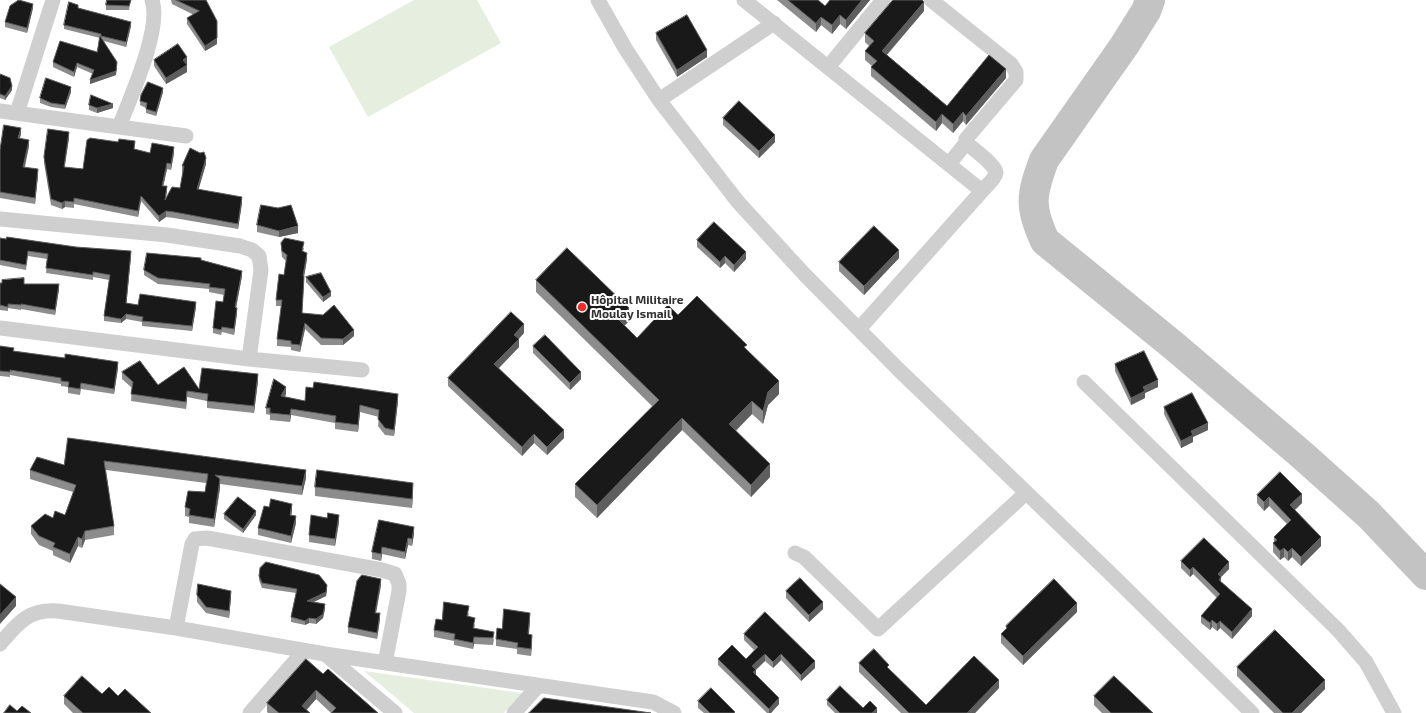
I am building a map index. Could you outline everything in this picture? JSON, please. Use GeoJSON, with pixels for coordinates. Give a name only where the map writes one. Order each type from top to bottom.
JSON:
{"type":"FeatureCollection","features":[{"type":"Feature","properties":{"kind":"street"},"geometry":{"type":"LineString","coordinates":[[18,113],[53,0]]}},
{"type":"Feature","properties":{"kind":"street"},"geometry":{"type":"LineString","coordinates":[[119,127],[148,45],[154,21],[152,0]]}},
{"type":"Feature","properties":{"kind":"street"},"geometry":{"type":"LineString","coordinates":[[598,0],[625,48],[659,100],[738,202],[805,275],[898,369],[1252,713]]}},
{"type":"Feature","properties":{"kind":"street"},"geometry":{"type":"LineString","coordinates":[[744,0],[829,66],[982,191]]}},
{"type":"Feature","properties":{"kind":"street"},"geometry":{"type":"LineString","coordinates":[[829,66],[883,0]]}},
{"type":"Feature","properties":{"kind":"street"},"geometry":{"type":"LineString","coordinates":[[931,0],[1011,64],[1016,72],[1016,80],[970,134],[966,143],[949,164]]}},
{"type":"Feature","properties":{"kind":"street"},"geometry":{"type":"LineString","coordinates":[[659,100],[774,23]]}},
{"type":"Feature","properties":{"kind":"street"},"geometry":{"type":"LineString","coordinates":[[0,111],[186,136]]}},
{"type":"Feature","properties":{"kind":"street"},"geometry":{"type":"LineString","coordinates":[[859,329],[996,174],[996,170],[992,165],[966,143]]}},
{"type":"Feature","properties":{"kind":"street"},"geometry":{"type":"LineString","coordinates":[[0,219],[167,235],[240,246],[252,250],[259,256],[261,270],[249,359]]}},
{"type":"Feature","properties":{"kind":"street"},"geometry":{"type":"LineString","coordinates":[[0,328],[249,359],[362,370]]}},
{"type":"Feature","properties":{"kind":"street"},"geometry":{"type":"LineString","coordinates":[[1084,382],[1347,640],[1366,662],[1394,713]]}},
{"type":"Feature","properties":{"kind":"street"},"geometry":{"type":"LineString","coordinates":[[795,553],[804,557],[878,629],[1026,493]]}},
{"type":"Feature","properties":{"kind":"street"},"geometry":{"type":"LineString","coordinates":[[176,628],[192,544],[195,539],[207,538],[382,570],[395,574],[399,584],[399,591],[385,663]]}},
{"type":"Feature","properties":{"kind":"street"},"geometry":{"type":"LineString","coordinates":[[0,644],[27,616],[34,612],[47,610],[176,628],[304,651],[653,702],[674,713]]}},
{"type":"Feature","properties":{"kind":"street"},"geometry":{"type":"LineString","coordinates":[[250,713],[304,651]]}},
{"type":"Feature","properties":{"kind":"street"},"geometry":{"type":"LineString","coordinates":[[325,654],[395,713]]}},
{"type":"Feature","properties":{"kind":"street"},"geometry":{"type":"LineString","coordinates":[[514,713],[538,686]]}},
{"type":"Feature","properties":{"kind":"green space"},"geometry":{"type":"Polygon","coordinates":[[[414,0],[477,0],[501,43],[368,117],[329,47],[414,0]]]}},
{"type":"Feature","properties":{"kind":"green space"},"geometry":{"type":"Polygon","coordinates":[[[364,671],[522,693],[504,713],[414,713],[364,671]]]}},
{"type":"Feature","properties":{"kind":"building"},"geometry":{"type":"Polygon","coordinates":[[[19,0],[33,4],[27,28],[5,22],[10,6],[19,0]]]}},
{"type":"Feature","properties":{"kind":"building"},"geometry":{"type":"Polygon","coordinates":[[[107,0],[131,0],[129,6],[106,5],[107,0]]]}},
{"type":"Feature","properties":{"kind":"building"},"geometry":{"type":"Polygon","coordinates":[[[176,0],[206,0],[217,21],[217,38],[205,46],[187,18],[199,11],[176,0]]]}},
{"type":"Feature","properties":{"kind":"building"},"geometry":{"type":"Polygon","coordinates":[[[788,0],[818,0],[825,6],[830,0],[862,0],[846,20],[840,15],[832,25],[821,17],[816,23],[788,0]]]}},
{"type":"Feature","properties":{"kind":"building"},"geometry":{"type":"Polygon","coordinates":[[[893,0],[922,0],[924,2],[882,51],[947,106],[989,55],[1006,69],[966,116],[963,112],[953,124],[942,114],[936,122],[871,67],[877,61],[865,51],[874,41],[865,33],[893,0]]]}},
{"type":"Feature","properties":{"kind":"building"},"geometry":{"type":"Polygon","coordinates":[[[69,2],[78,5],[78,8],[131,22],[126,42],[64,25],[69,2]]]}},
{"type":"Feature","properties":{"kind":"building"},"geometry":{"type":"Polygon","coordinates":[[[687,15],[707,50],[677,70],[656,33],[687,15]]]}},
{"type":"Feature","properties":{"kind":"building"},"geometry":{"type":"Polygon","coordinates":[[[100,36],[117,62],[116,71],[90,80],[94,70],[77,63],[74,72],[53,62],[60,41],[97,52],[100,36]]]}},
{"type":"Feature","properties":{"kind":"building"},"geometry":{"type":"Polygon","coordinates":[[[178,44],[187,57],[183,60],[187,65],[166,78],[154,60],[178,44]]]}},
{"type":"Feature","properties":{"kind":"building"},"geometry":{"type":"Polygon","coordinates":[[[0,74],[10,78],[12,86],[5,96],[0,94],[0,74]]]}},
{"type":"Feature","properties":{"kind":"building"},"geometry":{"type":"Polygon","coordinates":[[[46,78],[71,87],[65,105],[51,103],[40,98],[46,78]]]}},
{"type":"Feature","properties":{"kind":"building"},"geometry":{"type":"Polygon","coordinates":[[[148,82],[163,88],[156,112],[146,109],[147,103],[140,101],[141,95],[148,82]]]}},
{"type":"Feature","properties":{"kind":"building"},"geometry":{"type":"Polygon","coordinates":[[[91,95],[113,104],[97,108],[89,105],[91,95]]]}},
{"type":"Feature","properties":{"kind":"building"},"geometry":{"type":"Polygon","coordinates":[[[739,101],[775,135],[759,151],[723,118],[739,101]]]}},
{"type":"Feature","properties":{"kind":"building"},"geometry":{"type":"Polygon","coordinates":[[[4,125],[21,128],[18,138],[29,140],[23,167],[38,169],[35,198],[0,192],[0,150],[4,125]]]}},
{"type":"Feature","properties":{"kind":"building"},"geometry":{"type":"Polygon","coordinates":[[[48,129],[69,132],[64,167],[83,169],[87,140],[90,138],[118,142],[119,139],[135,141],[134,149],[150,153],[152,143],[174,147],[171,164],[167,163],[162,186],[167,186],[165,200],[172,187],[180,188],[184,166],[182,166],[190,148],[200,153],[204,152],[206,158],[197,189],[242,197],[238,224],[166,211],[159,216],[141,196],[138,211],[74,198],[74,202],[65,201],[62,203],[51,199],[44,157],[48,129]]]}},
{"type":"Feature","properties":{"kind":"building"},"geometry":{"type":"Polygon","coordinates":[[[261,205],[278,208],[291,205],[298,226],[279,231],[257,225],[261,205]]]}},
{"type":"Feature","properties":{"kind":"building"},"geometry":{"type":"Polygon","coordinates":[[[714,222],[746,252],[734,265],[725,256],[720,262],[697,240],[714,222]]]}},
{"type":"Feature","properties":{"kind":"building"},"geometry":{"type":"Polygon","coordinates":[[[874,226],[899,250],[864,286],[839,262],[874,226]]]}},
{"type":"Feature","properties":{"kind":"building"},"geometry":{"type":"Polygon","coordinates":[[[7,237],[76,247],[131,251],[126,303],[138,305],[140,294],[196,302],[192,326],[142,321],[143,317],[126,314],[121,319],[104,316],[110,275],[93,272],[93,275],[46,268],[48,254],[28,251],[26,265],[0,260],[0,238],[6,239],[7,237]]]}},
{"type":"Feature","properties":{"kind":"building"},"geometry":{"type":"Polygon","coordinates":[[[285,238],[304,242],[302,251],[307,253],[303,276],[302,313],[323,315],[334,305],[354,330],[343,339],[321,338],[305,323],[300,345],[291,344],[291,341],[277,339],[282,300],[276,300],[279,274],[284,275],[287,255],[282,251],[281,243],[285,238]]]}},
{"type":"Feature","properties":{"kind":"building","name":"Hôpital Militaire Moulay Ismail"},"geometry":{"type":"Polygon","coordinates":[[[567,248],[629,308],[618,319],[637,338],[668,305],[678,315],[697,296],[747,345],[744,347],[779,381],[768,392],[763,411],[752,401],[729,424],[770,464],[751,485],[682,418],[597,505],[575,484],[659,400],[536,280],[567,248]]]}},
{"type":"Feature","properties":{"kind":"building"},"geometry":{"type":"Polygon","coordinates":[[[147,253],[201,258],[201,260],[242,271],[235,307],[237,308],[234,329],[222,327],[221,330],[213,328],[216,301],[223,302],[225,289],[209,287],[210,284],[158,278],[144,270],[147,253]]]}},
{"type":"Feature","properties":{"kind":"building"},"geometry":{"type":"Polygon","coordinates":[[[321,273],[331,292],[323,297],[306,277],[321,273]]]}},
{"type":"Feature","properties":{"kind":"building"},"geometry":{"type":"Polygon","coordinates":[[[24,278],[24,284],[59,284],[55,310],[21,304],[8,304],[8,307],[0,305],[0,283],[2,283],[2,280],[24,278]]]}},
{"type":"Feature","properties":{"kind":"building"},"geometry":{"type":"Polygon","coordinates":[[[511,312],[524,324],[514,335],[519,339],[494,364],[564,430],[547,447],[534,434],[522,447],[448,378],[511,312]]]}},
{"type":"Feature","properties":{"kind":"building"},"geometry":{"type":"Polygon","coordinates":[[[545,335],[581,372],[570,383],[533,346],[545,335]]]}},
{"type":"Feature","properties":{"kind":"building"},"geometry":{"type":"Polygon","coordinates":[[[0,346],[14,348],[13,351],[65,358],[65,354],[118,362],[114,389],[81,383],[80,389],[68,387],[69,382],[61,381],[61,378],[10,370],[10,372],[0,371],[0,346]]]}},
{"type":"Feature","properties":{"kind":"building"},"geometry":{"type":"Polygon","coordinates":[[[1144,351],[1158,380],[1143,387],[1145,391],[1131,398],[1115,364],[1144,351]]]}},
{"type":"Feature","properties":{"kind":"building"},"geometry":{"type":"Polygon","coordinates":[[[140,361],[158,385],[184,367],[199,389],[202,368],[258,374],[254,406],[207,401],[208,394],[187,391],[186,402],[131,394],[133,382],[122,372],[140,361]]]}},
{"type":"Feature","properties":{"kind":"building"},"geometry":{"type":"Polygon","coordinates":[[[274,379],[286,387],[281,396],[305,401],[306,387],[313,388],[314,382],[398,394],[394,430],[385,428],[378,419],[379,410],[360,405],[358,425],[335,422],[336,416],[291,409],[290,415],[270,413],[270,408],[266,408],[274,379]]]}},
{"type":"Feature","properties":{"kind":"building"},"geometry":{"type":"Polygon","coordinates":[[[1192,393],[1208,423],[1191,431],[1193,435],[1181,441],[1164,407],[1192,393]]]}},
{"type":"Feature","properties":{"kind":"building"},"geometry":{"type":"Polygon","coordinates":[[[68,438],[306,470],[302,486],[215,475],[220,479],[214,519],[189,515],[190,509],[185,507],[188,491],[205,492],[208,474],[104,461],[114,526],[85,531],[82,539],[78,537],[70,554],[53,547],[55,543],[39,536],[31,526],[45,514],[53,518],[55,511],[65,515],[76,485],[30,470],[37,457],[64,465],[68,438]]]}},
{"type":"Feature","properties":{"kind":"building"},"geometry":{"type":"Polygon","coordinates":[[[317,470],[413,483],[412,499],[315,487],[317,470]]]}},
{"type":"Feature","properties":{"kind":"building"},"geometry":{"type":"Polygon","coordinates":[[[1280,472],[1302,494],[1290,505],[1321,537],[1301,557],[1292,548],[1288,552],[1284,548],[1280,551],[1273,543],[1277,540],[1274,537],[1291,520],[1269,497],[1264,502],[1257,495],[1280,472]]]}},
{"type":"Feature","properties":{"kind":"building"},"geometry":{"type":"Polygon","coordinates":[[[238,497],[256,511],[243,529],[224,514],[238,497]]]}},
{"type":"Feature","properties":{"kind":"building"},"geometry":{"type":"Polygon","coordinates":[[[271,499],[292,504],[290,515],[296,516],[291,536],[258,528],[264,506],[269,507],[271,499]]]}},
{"type":"Feature","properties":{"kind":"building"},"geometry":{"type":"Polygon","coordinates":[[[328,513],[339,515],[335,539],[309,535],[311,515],[327,518],[328,513]]]}},
{"type":"Feature","properties":{"kind":"building"},"geometry":{"type":"Polygon","coordinates":[[[379,520],[414,527],[412,539],[408,538],[405,552],[382,547],[381,554],[372,552],[379,520]]]}},
{"type":"Feature","properties":{"kind":"building"},"geometry":{"type":"Polygon","coordinates":[[[1204,538],[1229,562],[1218,574],[1221,577],[1219,580],[1252,609],[1232,632],[1220,621],[1217,624],[1212,620],[1210,623],[1201,616],[1220,594],[1193,567],[1190,570],[1181,561],[1204,538]]]}},
{"type":"Feature","properties":{"kind":"building"},"geometry":{"type":"Polygon","coordinates":[[[266,562],[319,575],[327,585],[326,592],[307,601],[325,604],[323,614],[316,619],[309,618],[305,621],[291,617],[297,589],[262,583],[259,576],[260,568],[266,562]]]}},
{"type":"Feature","properties":{"kind":"building"},"geometry":{"type":"Polygon","coordinates":[[[362,575],[381,579],[375,613],[380,613],[377,633],[348,627],[357,581],[362,575]]]}},
{"type":"Feature","properties":{"kind":"building"},"geometry":{"type":"Polygon","coordinates":[[[800,578],[823,602],[809,615],[786,591],[800,578]]]}},
{"type":"Feature","properties":{"kind":"building"},"geometry":{"type":"Polygon","coordinates":[[[1054,579],[1077,603],[1023,656],[1001,634],[1007,628],[1006,626],[1054,579]]]}},
{"type":"Feature","properties":{"kind":"building"},"geometry":{"type":"Polygon","coordinates":[[[0,584],[16,597],[0,615],[0,584]]]}},
{"type":"Feature","properties":{"kind":"building"},"geometry":{"type":"Polygon","coordinates":[[[198,584],[231,591],[229,611],[206,607],[197,595],[198,584]]]}},
{"type":"Feature","properties":{"kind":"building"},"geometry":{"type":"Polygon","coordinates":[[[444,602],[469,606],[467,616],[475,618],[473,628],[494,632],[493,638],[474,637],[473,643],[454,639],[455,634],[434,630],[436,619],[442,620],[444,602]]]}},
{"type":"Feature","properties":{"kind":"building"},"geometry":{"type":"Polygon","coordinates":[[[504,609],[530,613],[528,634],[532,635],[531,649],[517,647],[518,643],[496,639],[497,628],[502,629],[504,609]]]}},
{"type":"Feature","properties":{"kind":"building"},"geometry":{"type":"Polygon","coordinates":[[[765,612],[815,661],[801,675],[781,654],[773,662],[765,654],[752,666],[756,670],[753,672],[779,698],[769,709],[718,659],[732,645],[746,659],[758,647],[744,634],[765,612]]]}},
{"type":"Feature","properties":{"kind":"building"},"geometry":{"type":"Polygon","coordinates":[[[1275,630],[1325,680],[1292,713],[1283,713],[1237,667],[1275,630]]]}},
{"type":"Feature","properties":{"kind":"building"},"geometry":{"type":"Polygon","coordinates":[[[874,649],[889,665],[887,667],[926,705],[974,656],[999,680],[967,713],[909,713],[859,663],[874,649]]]}},
{"type":"Feature","properties":{"kind":"building"},"geometry":{"type":"Polygon","coordinates":[[[306,659],[323,674],[328,669],[378,713],[331,713],[336,708],[316,690],[302,706],[310,713],[279,713],[267,703],[306,659]]]}},
{"type":"Feature","properties":{"kind":"building"},"geometry":{"type":"Polygon","coordinates":[[[82,676],[102,694],[109,687],[118,696],[125,689],[151,713],[83,713],[64,696],[82,676]]]}},
{"type":"Feature","properties":{"kind":"building"},"geometry":{"type":"Polygon","coordinates":[[[1114,676],[1153,713],[1111,713],[1094,696],[1114,676]]]}},
{"type":"Feature","properties":{"kind":"building"},"geometry":{"type":"Polygon","coordinates":[[[840,686],[863,708],[870,701],[877,708],[872,713],[840,713],[827,700],[840,686]]]}},
{"type":"Feature","properties":{"kind":"building"},"geometry":{"type":"Polygon","coordinates":[[[711,688],[735,712],[734,713],[710,713],[698,701],[711,688]]]}},
{"type":"Feature","properties":{"kind":"building"},"geometry":{"type":"Polygon","coordinates":[[[544,698],[651,713],[529,713],[544,698]]]}},
{"type":"Feature","properties":{"kind":"building"},"geometry":{"type":"Polygon","coordinates":[[[10,705],[17,711],[22,706],[31,713],[4,713],[10,705]]]}},
{"type":"Feature","properties":{"kind":"taxiway"},"geometry":{"type":"LineString","coordinates":[[1150,0],[1146,11],[1124,46],[1044,160],[1034,192],[1034,210],[1045,241],[1174,346],[1302,455],[1369,515],[1426,575]]}},
{"type":"Feature","properties":{"kind":"place","name":"Hôpital Militaire Moulay Ismail"},"geometry":{"type":"Point","coordinates":[582,307]}}]}
